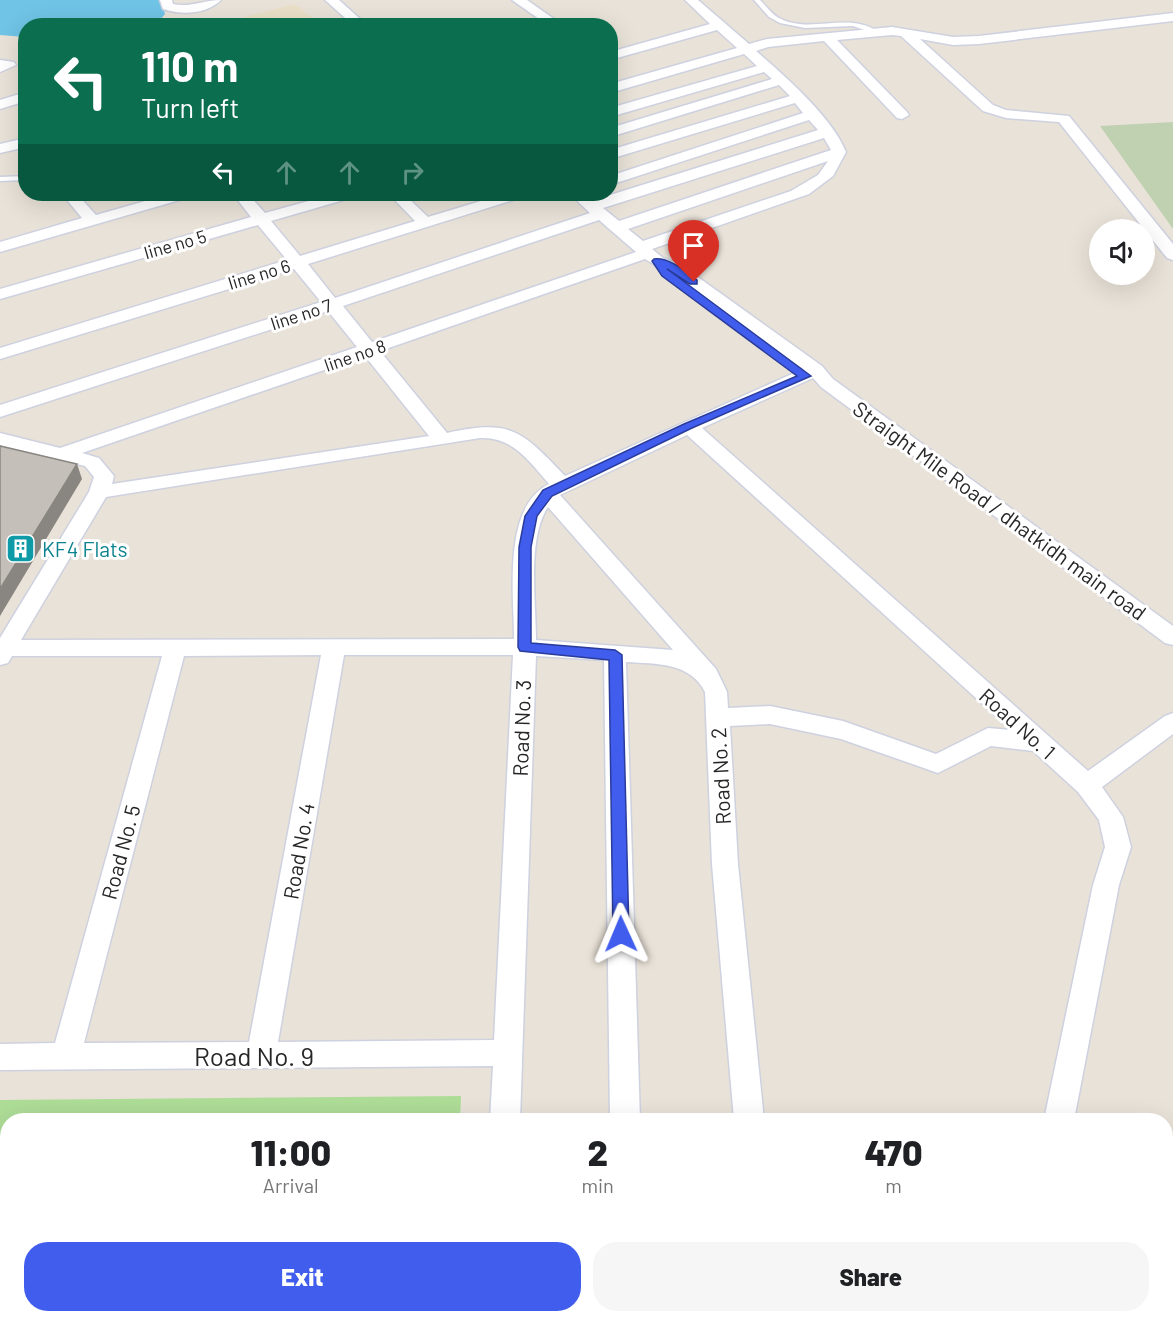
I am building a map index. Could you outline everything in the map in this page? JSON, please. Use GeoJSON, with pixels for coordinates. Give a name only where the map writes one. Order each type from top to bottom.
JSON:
{"type":"FeatureCollection","features":[{"type":"Feature","properties":{"kind":"street"},"geometry":{"type":"LineString","coordinates":[[331,0],[353,18]]}},
{"type":"Feature","properties":{"kind":"street"},"geometry":{"type":"LineString","coordinates":[[518,0],[546,18]]}},
{"type":"Feature","properties":{"kind":"street"},"geometry":{"type":"LineString","coordinates":[[618,227],[839,152],[835,141],[782,80],[691,0]]}},
{"type":"Feature","properties":{"kind":"street"},"geometry":{"type":"LineString","coordinates":[[173,12],[196,9],[211,1]]}},
{"type":"Feature","properties":{"kind":"street"},"geometry":{"type":"LineString","coordinates":[[618,86],[767,43],[875,32],[905,33],[952,41],[978,40],[1173,17]]}},
{"type":"Feature","properties":{"kind":"street"},"geometry":{"type":"LineString","coordinates":[[618,56],[721,25]]}},
{"type":"Feature","properties":{"kind":"street"},"geometry":{"type":"LineString","coordinates":[[905,33],[988,108],[998,114],[1064,119],[1072,126],[1173,255]]}},
{"type":"Feature","properties":{"kind":"street"},"geometry":{"type":"LineString","coordinates":[[827,37],[902,115]]}},
{"type":"Feature","properties":{"kind":"street"},"geometry":{"type":"LineString","coordinates":[[618,64],[666,96]]}},
{"type":"Feature","properties":{"kind":"street"},"geometry":{"type":"LineString","coordinates":[[618,110],[768,67]]}},
{"type":"Feature","properties":{"kind":"street"},"geometry":{"type":"LineString","coordinates":[[618,131],[782,80]]}},
{"type":"Feature","properties":{"kind":"street"},"geometry":{"type":"LineString","coordinates":[[618,153],[798,98]]}},
{"type":"Feature","properties":{"kind":"street"},"geometry":{"type":"LineString","coordinates":[[0,105],[18,99]]}},
{"type":"Feature","properties":{"kind":"street"},"geometry":{"type":"LineString","coordinates":[[618,178],[813,114]]}},
{"type":"Feature","properties":{"kind":"street","name":"line no 7"},"geometry":{"type":"LineString","coordinates":[[0,411],[330,305],[597,210],[827,132]]}},
{"type":"Feature","properties":{"kind":"street"},"geometry":{"type":"LineString","coordinates":[[0,149],[18,144]]}},
{"type":"Feature","properties":{"kind":"street","name":"line no 8"},"geometry":{"type":"LineString","coordinates":[[62,454],[649,254],[817,185],[831,174],[839,152]]}},
{"type":"Feature","properties":{"kind":"street"},"geometry":{"type":"LineString","coordinates":[[75,201],[92,220]]}},
{"type":"Feature","properties":{"kind":"street"},"geometry":{"type":"LineString","coordinates":[[0,247],[160,201]]}},
{"type":"Feature","properties":{"kind":"street"},"geometry":{"type":"LineString","coordinates":[[246,201],[442,440]]}},
{"type":"Feature","properties":{"kind":"street","name":"line no 5"},"geometry":{"type":"LineString","coordinates":[[0,294],[324,201]]}},
{"type":"Feature","properties":{"kind":"street"},"geometry":{"type":"LineString","coordinates":[[403,201],[425,222]]}},
{"type":"Feature","properties":{"kind":"street","name":"line no 6"},"geometry":{"type":"LineString","coordinates":[[0,354],[495,201]]}},
{"type":"Feature","properties":{"kind":"street","name":"Straight Mile Road / dhatkidh main road"},"geometry":{"type":"LineString","coordinates":[[586,201],[649,254],[665,274],[816,376],[1173,637]]}},
{"type":"Feature","properties":{"kind":"street"},"geometry":{"type":"LineString","coordinates":[[555,489],[688,426],[816,376]]}},
{"type":"Feature","properties":{"kind":"street","name":"Road No. 1"},"geometry":{"type":"LineString","coordinates":[[688,426],[1087,785],[1111,817],[1118,847],[1106,885],[1060,1113]]}},
{"type":"Feature","properties":{"kind":"street","name":"Road No. 2"},"geometry":{"type":"LineString","coordinates":[[99,492],[493,432],[509,436],[523,444],[555,489],[708,675],[716,692],[725,864],[748,1113]]}},
{"type":"Feature","properties":{"kind":"street"},"geometry":{"type":"LineString","coordinates":[[0,439],[92,462],[104,476],[99,492],[1,651]]}},
{"type":"Feature","properties":{"kind":"street","name":"Road No. 3"},"geometry":{"type":"LineString","coordinates":[[505,1113],[525,647],[525,547],[531,516],[555,489]]}},
{"type":"Feature","properties":{"kind":"street"},"geometry":{"type":"LineString","coordinates":[[1,651],[525,647],[615,655],[663,656],[689,662],[708,675]]}},
{"type":"Feature","properties":{"kind":"street","name":"Road No. 5"},"geometry":{"type":"LineString","coordinates":[[66,1057],[175,648]]}},
{"type":"Feature","properties":{"kind":"street","name":"Road No. 4"},"geometry":{"type":"LineString","coordinates":[[261,1055],[334,648]]}},
{"type":"Feature","properties":{"kind":"street"},"geometry":{"type":"LineString","coordinates":[[615,655],[625,1113]]}},
{"type":"Feature","properties":{"kind":"street"},"geometry":{"type":"LineString","coordinates":[[717,718],[770,715],[843,730],[938,765],[988,737],[1038,742]]}},
{"type":"Feature","properties":{"kind":"street"},"geometry":{"type":"LineString","coordinates":[[1087,785],[1173,722]]}},
{"type":"Feature","properties":{"kind":"street","name":"Road No. 9"},"geometry":{"type":"LineString","coordinates":[[0,1057],[508,1053]]}},
{"type":"Feature","properties":{"kind":"lane"},"geometry":{"type":"LineString","coordinates":[[757,0],[781,22],[804,26],[859,24],[875,32]]}},
{"type":"Feature","properties":{"kind":"lane"},"geometry":{"type":"LineString","coordinates":[[0,179],[18,178]]}},
{"type":"Feature","properties":{"kind":"shaded area"},"geometry":{"type":"Polygon","coordinates":[[[295,4],[312,18],[240,18],[295,4]]]}},
{"type":"Feature","properties":{"kind":"green space"},"geometry":{"type":"Polygon","coordinates":[[[1173,122],[1173,229],[1100,126],[1173,122]]]}},
{"type":"Feature","properties":{"kind":"green space"},"geometry":{"type":"Polygon","coordinates":[[[461,1096],[460,1113],[0,1113],[0,1100],[461,1096]]]}},
{"type":"Feature","properties":{"kind":"water"},"geometry":{"type":"Polygon","coordinates":[[[0,0],[161,0],[165,14],[162,18],[18,18],[18,36],[0,35],[0,0]]]}},
{"type":"Feature","properties":{"kind":"building","name":"KF4 Flats"},"geometry":{"type":"Polygon","coordinates":[[[0,446],[77,464],[0,589],[0,446]]]}},
{"type":"Feature","properties":{"kind":"place","name":"KF4 Flats"},"geometry":{"type":"Point","coordinates":[21,548]}},
{"type":"Feature","properties":{"kind":"route"},"geometry":{"type":"LineString","coordinates":[[621,934],[615,655],[525,647],[525,547],[531,516],[547,493],[688,426],[805,376],[702,303],[665,274],[657,261],[675,269],[694,282]]}}]}
